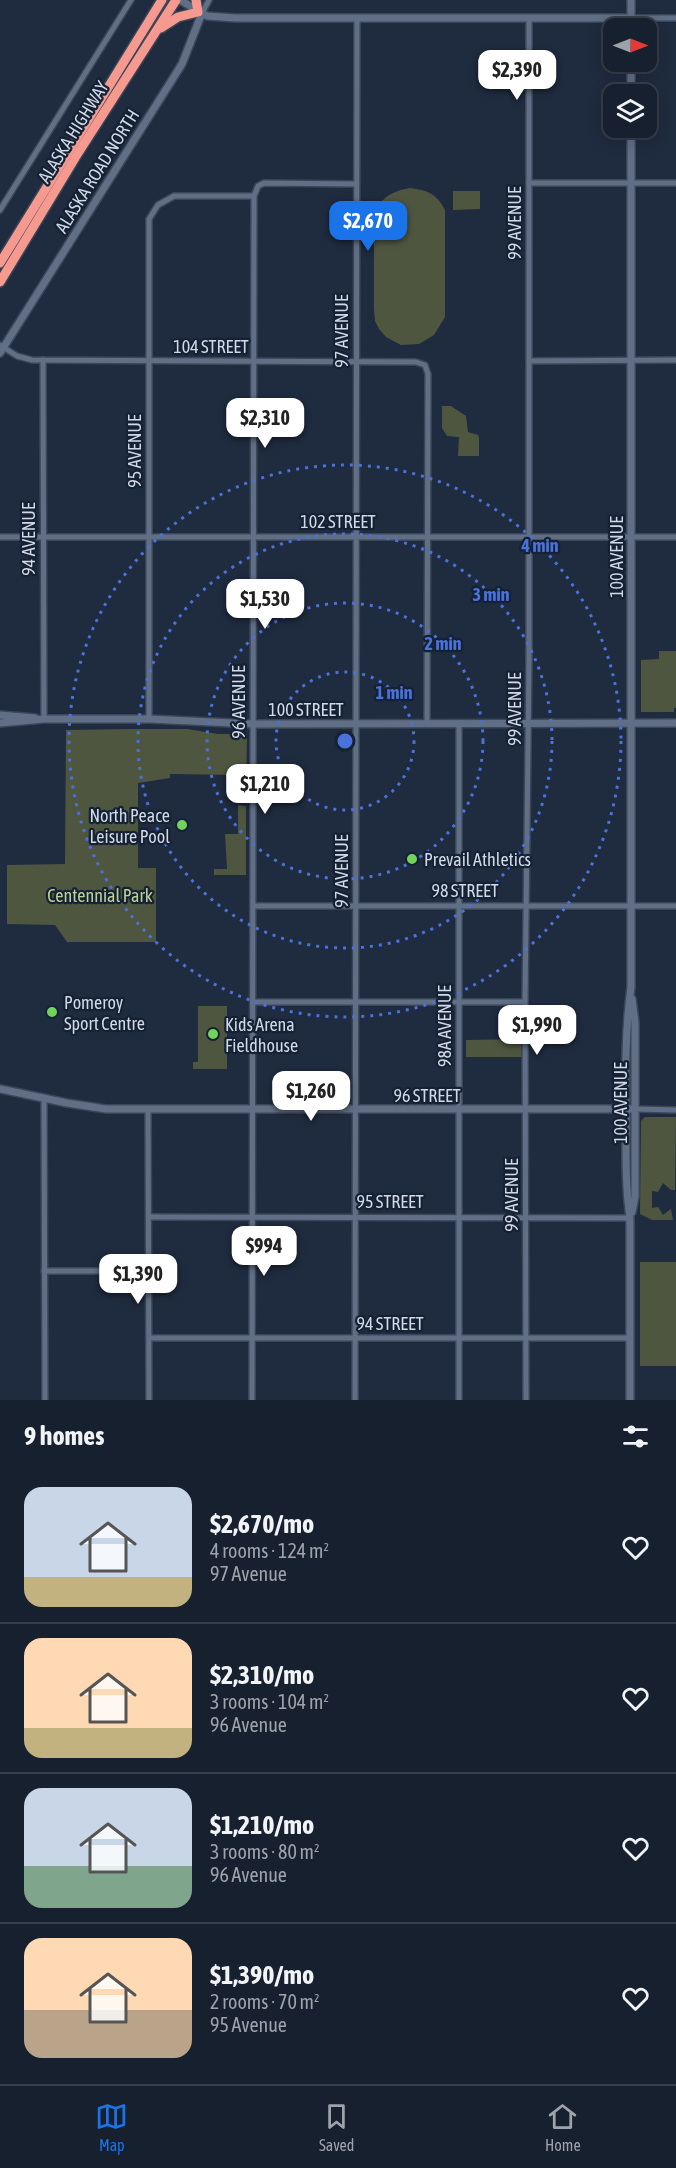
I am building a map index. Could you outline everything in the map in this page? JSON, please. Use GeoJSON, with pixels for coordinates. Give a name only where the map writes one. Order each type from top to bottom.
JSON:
{"type":"FeatureCollection","features":[{"type":"Feature","properties":{"kind":"highway"},"geometry":{"type":"LineString","coordinates":[[150,21],[152,0]]}},
{"type":"Feature","properties":{"kind":"highway","name":"ALASKA HIGHWAY"},"geometry":{"type":"LineString","coordinates":[[0,264],[162,0]]}},
{"type":"Feature","properties":{"kind":"highway","name":"ALASKA HIGHWAY"},"geometry":{"type":"LineString","coordinates":[[0,282],[78,153],[178,0]]}},
{"type":"Feature","properties":{"kind":"highway"},"geometry":{"type":"LineString","coordinates":[[157,31],[178,16],[200,13],[196,0]]}},
{"type":"Feature","properties":{"kind":"main road"},"geometry":{"type":"LineString","coordinates":[[178,0],[212,17],[235,18],[603,18]]}},
{"type":"Feature","properties":{"kind":"main road"},"geometry":{"type":"LineString","coordinates":[[631,0],[631,18]]}},
{"type":"Feature","properties":{"kind":"main road","name":"ALASKA ROAD NORTH"},"geometry":{"type":"LineString","coordinates":[[1,349],[176,75],[188,52],[200,13]]}},
{"type":"Feature","properties":{"kind":"main road","name":"100 AVENUE"},"geometry":{"type":"LineString","coordinates":[[630,1218],[634,1197],[635,1109],[635,1022],[631,987],[631,138]]}},
{"type":"Feature","properties":{"kind":"main road","name":"100 STREET"},"geometry":{"type":"LineString","coordinates":[[0,715],[44,719],[149,719],[253,724],[676,723]]}},
{"type":"Feature","properties":{"kind":"main road","name":"100 STREET"},"geometry":{"type":"LineString","coordinates":[[0,723],[44,719]]}},
{"type":"Feature","properties":{"kind":"main road","name":"100 AVENUE"},"geometry":{"type":"LineString","coordinates":[[630,1400],[630,1218],[627,1198],[626,1021],[631,987]]}},
{"type":"Feature","properties":{"kind":"main road","name":"96 STREET"},"geometry":{"type":"LineString","coordinates":[[0,1089],[97,1108],[148,1110],[635,1109]]}},
{"type":"Feature","properties":{"kind":"street"},"geometry":{"type":"LineString","coordinates":[[0,210],[132,0]]}},
{"type":"Feature","properties":{"kind":"street","name":"ALASKA ROAD NORTH"},"geometry":{"type":"LineString","coordinates":[[200,13],[209,0]]}},
{"type":"Feature","properties":{"kind":"street","name":"97 AVENUE"},"geometry":{"type":"LineString","coordinates":[[355,1400],[357,18]]}},
{"type":"Feature","properties":{"kind":"street"},"geometry":{"type":"LineString","coordinates":[[657,18],[676,18]]}},
{"type":"Feature","properties":{"kind":"street","name":"99 AVENUE"},"geometry":{"type":"LineString","coordinates":[[526,1400],[525,1002],[529,724],[529,19]]}},
{"type":"Feature","properties":{"kind":"street","name":"96 AVENUE"},"geometry":{"type":"LineString","coordinates":[[252,1400],[254,196],[258,186],[264,183],[356,184]]}},
{"type":"Feature","properties":{"kind":"street"},"geometry":{"type":"LineString","coordinates":[[529,183],[676,183]]}},
{"type":"Feature","properties":{"kind":"street","name":"95 AVENUE"},"geometry":{"type":"LineString","coordinates":[[149,719],[149,219],[158,205],[174,196],[254,196]]}},
{"type":"Feature","properties":{"kind":"street","name":"104 STREET"},"geometry":{"type":"LineString","coordinates":[[1,349],[23,358],[43,360],[416,362],[424,365],[428,374],[427,536]]}},
{"type":"Feature","properties":{"kind":"street","name":"94 AVENUE"},"geometry":{"type":"LineString","coordinates":[[43,360],[44,719]]}},
{"type":"Feature","properties":{"kind":"street"},"geometry":{"type":"LineString","coordinates":[[529,361],[676,360]]}},
{"type":"Feature","properties":{"kind":"street"},"geometry":{"type":"LineString","coordinates":[[427,536],[427,723]]}},
{"type":"Feature","properties":{"kind":"street","name":"102 STREET"},"geometry":{"type":"LineString","coordinates":[[0,537],[676,537]]}},
{"type":"Feature","properties":{"kind":"street","name":"98A AVENUE"},"geometry":{"type":"LineString","coordinates":[[459,723],[459,1400]]}},
{"type":"Feature","properties":{"kind":"street","name":"98 STREET"},"geometry":{"type":"LineString","coordinates":[[253,906],[676,906]]}},
{"type":"Feature","properties":{"kind":"street"},"geometry":{"type":"LineString","coordinates":[[253,1002],[525,1002]]}},
{"type":"Feature","properties":{"kind":"street"},"geometry":{"type":"LineString","coordinates":[[44,1098],[45,1400]]}},
{"type":"Feature","properties":{"kind":"street","name":"96 STREET"},"geometry":{"type":"LineString","coordinates":[[635,1109],[676,1110]]}},
{"type":"Feature","properties":{"kind":"street"},"geometry":{"type":"LineString","coordinates":[[148,1110],[149,1400]]}},
{"type":"Feature","properties":{"kind":"street","name":"95 STREET"},"geometry":{"type":"LineString","coordinates":[[149,1217],[630,1218]]}},
{"type":"Feature","properties":{"kind":"street"},"geometry":{"type":"LineString","coordinates":[[44,1271],[149,1272]]}},
{"type":"Feature","properties":{"kind":"street","name":"94 STREET"},"geometry":{"type":"LineString","coordinates":[[150,1338],[630,1338]]}},
{"type":"Feature","properties":{"kind":"green space"},"geometry":{"type":"Polygon","coordinates":[[[410,188],[431,194],[439,200],[445,210],[445,317],[434,335],[419,344],[401,345],[386,337],[375,321],[374,222],[377,208],[385,198],[410,188]]]}},
{"type":"Feature","properties":{"kind":"green space"},"geometry":{"type":"Polygon","coordinates":[[[453,191],[480,191],[480,209],[453,210],[453,191]]]}},
{"type":"Feature","properties":{"kind":"green space"},"geometry":{"type":"Polygon","coordinates":[[[442,406],[451,406],[466,416],[468,432],[478,435],[479,438],[479,456],[458,456],[459,437],[447,436],[442,428],[442,406]]]}},
{"type":"Feature","properties":{"kind":"green space"},"geometry":{"type":"Polygon","coordinates":[[[659,651],[676,651],[676,708],[674,712],[641,712],[641,660],[659,659],[659,651]]]}},
{"type":"Feature","properties":{"kind":"green space","name":"Centennial Park"},"geometry":{"type":"Polygon","coordinates":[[[187,729],[218,734],[247,734],[246,796],[239,796],[239,775],[170,774],[170,778],[138,783],[138,868],[156,868],[156,942],[67,942],[55,925],[7,924],[7,865],[65,864],[66,730],[187,729]]]}},
{"type":"Feature","properties":{"kind":"green space"},"geometry":{"type":"Polygon","coordinates":[[[239,805],[246,806],[246,875],[214,875],[214,869],[227,869],[225,834],[238,834],[239,805]]]}},
{"type":"Feature","properties":{"kind":"green space","name":"Kids Arena Fieldhouse"},"geometry":{"type":"Polygon","coordinates":[[[198,1006],[227,1006],[227,1069],[193,1069],[193,1062],[198,1062],[198,1006]]]}},
{"type":"Feature","properties":{"kind":"green space"},"geometry":{"type":"Polygon","coordinates":[[[522,1039],[522,1057],[466,1057],[466,1040],[522,1039]]]}},
{"type":"Feature","properties":{"kind":"green space"},"geometry":{"type":"Polygon","coordinates":[[[645,1117],[676,1117],[675,1190],[671,1190],[663,1183],[658,1192],[652,1191],[652,1208],[658,1207],[663,1215],[671,1209],[673,1220],[652,1220],[640,1214],[641,1121],[645,1117]]]}},
{"type":"Feature","properties":{"kind":"green space"},"geometry":{"type":"Polygon","coordinates":[[[640,1262],[676,1262],[676,1366],[640,1366],[640,1262]]]}},
{"type":"Feature","properties":{"kind":"place","name":"North Peace Leisure Pool"},"geometry":{"type":"Point","coordinates":[182,825]}},
{"type":"Feature","properties":{"kind":"place","name":"Prevail Athletics"},"geometry":{"type":"Point","coordinates":[412,859]}},
{"type":"Feature","properties":{"kind":"place","name":"Pomeroy Sport Centre"},"geometry":{"type":"Point","coordinates":[52,1012]}},
{"type":"Feature","properties":{"kind":"place","name":"Kids Arena Fieldhouse"},"geometry":{"type":"Point","coordinates":[213,1034]}}]}
